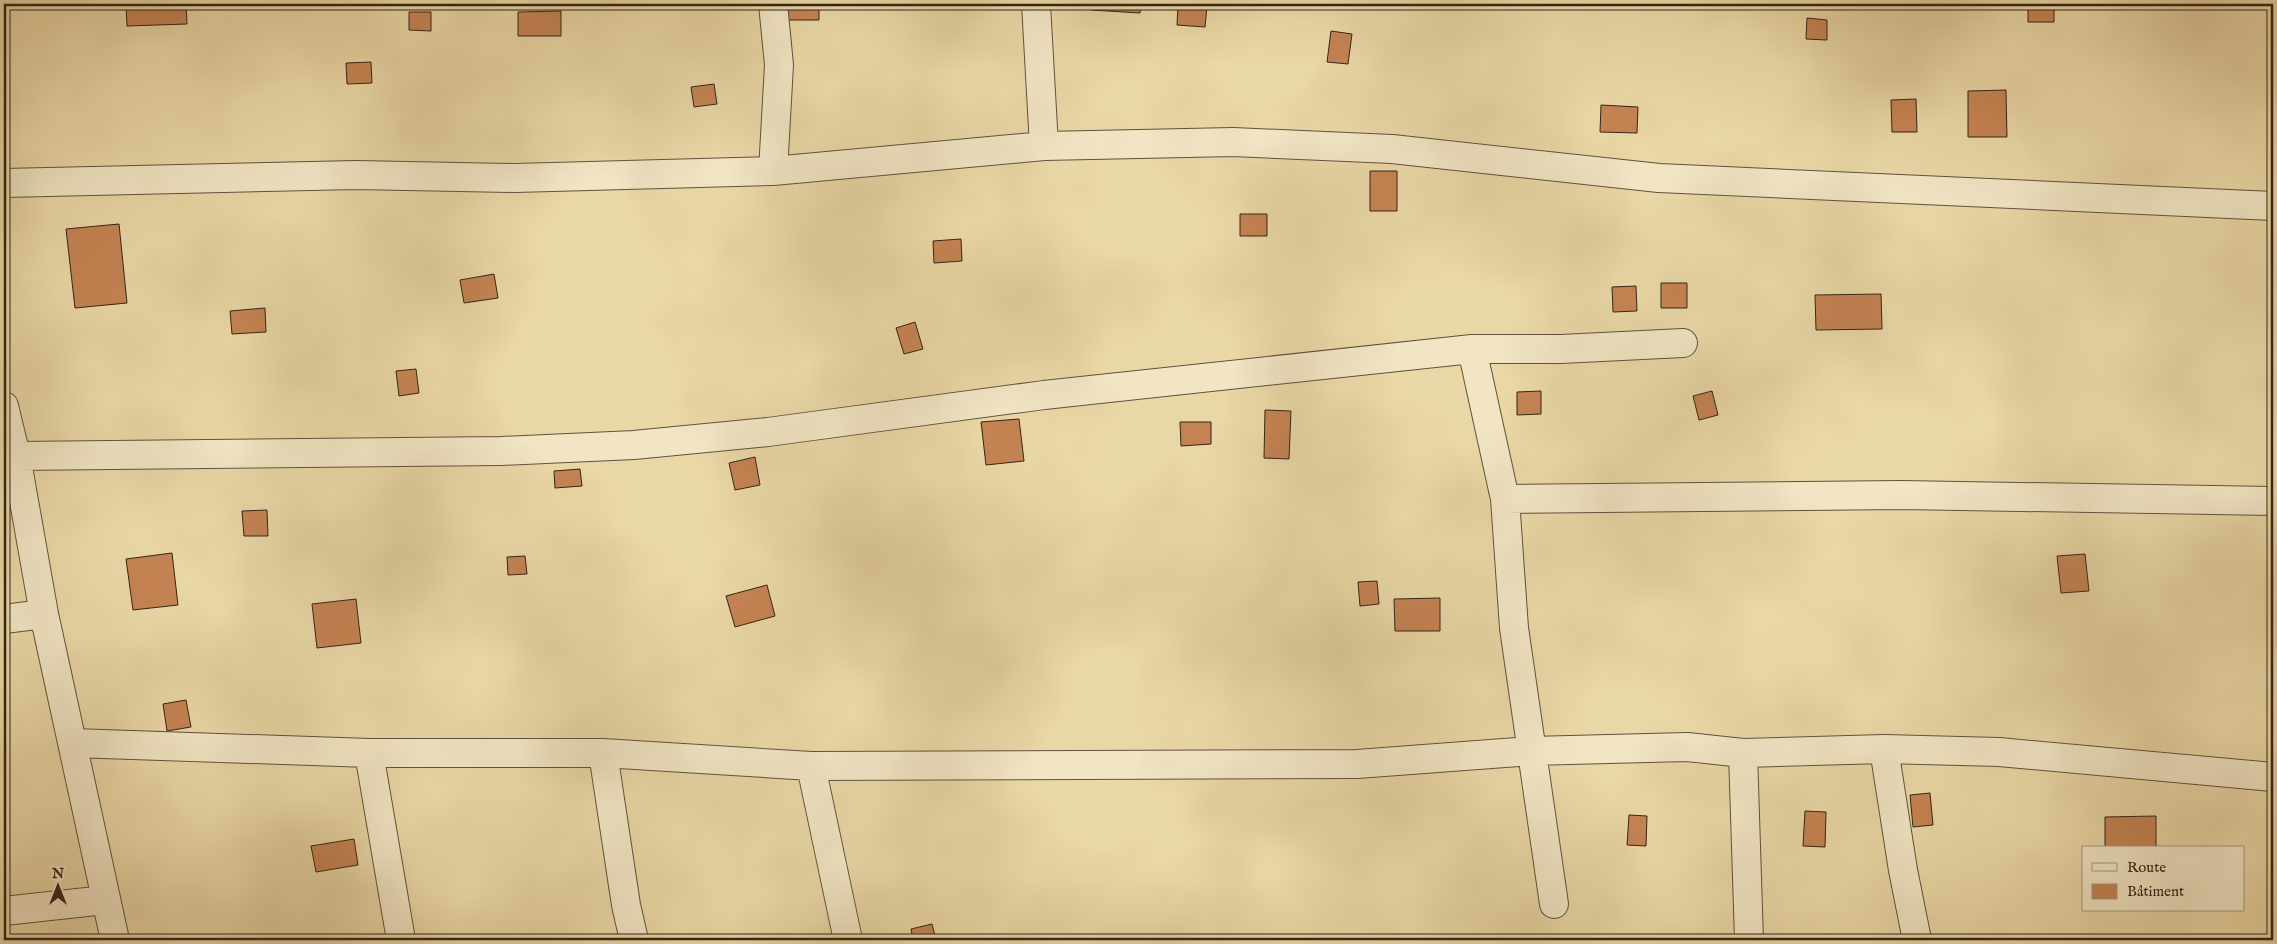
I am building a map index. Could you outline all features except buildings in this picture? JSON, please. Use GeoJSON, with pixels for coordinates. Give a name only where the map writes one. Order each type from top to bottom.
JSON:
{"type":"FeatureCollection","features":[{"type":"Feature","properties":{"kind":"street"},"geometry":{"type":"LineString","coordinates":[[773,4],[779,65],[773,171]]}},
{"type":"Feature","properties":{"kind":"street"},"geometry":{"type":"LineString","coordinates":[[1036,4],[1044,146]]}},
{"type":"Feature","properties":{"kind":"street"},"geometry":{"type":"LineString","coordinates":[[4,183],[346,175],[515,178],[773,171],[1044,146],[1233,142],[1392,149],[1659,178],[2273,206]]}},
{"type":"Feature","properties":{"kind":"street"},"geometry":{"type":"LineString","coordinates":[[16,456],[501,451],[634,445],[768,432],[1044,395],[1472,349],[1561,349],[1683,343]]}},
{"type":"Feature","properties":{"kind":"street"},"geometry":{"type":"LineString","coordinates":[[1472,349],[1505,499],[1514,628],[1554,904]]}},
{"type":"Feature","properties":{"kind":"street"},"geometry":{"type":"LineString","coordinates":[[4,406],[16,456],[44,614],[115,940]]}},
{"type":"Feature","properties":{"kind":"street"},"geometry":{"type":"LineString","coordinates":[[1505,499],[1901,495],[2273,501]]}},
{"type":"Feature","properties":{"kind":"street"},"geometry":{"type":"LineString","coordinates":[[4,619],[44,614]]}},
{"type":"Feature","properties":{"kind":"street"},"geometry":{"type":"LineString","coordinates":[[73,742],[369,753],[603,753],[811,766],[1357,764],[1531,751],[1687,747],[1744,753],[1884,750],[1999,752],[2273,776]]}},
{"type":"Feature","properties":{"kind":"street"},"geometry":{"type":"LineString","coordinates":[[1884,750],[1903,870],[1917,940]]}},
{"type":"Feature","properties":{"kind":"street"},"geometry":{"type":"LineString","coordinates":[[369,753],[401,940]]}},
{"type":"Feature","properties":{"kind":"street"},"geometry":{"type":"LineString","coordinates":[[603,753],[626,906],[634,940]]}},
{"type":"Feature","properties":{"kind":"street"},"geometry":{"type":"LineString","coordinates":[[1744,753],[1750,940]]}},
{"type":"Feature","properties":{"kind":"street"},"geometry":{"type":"LineString","coordinates":[[811,766],[848,940]]}},
{"type":"Feature","properties":{"kind":"street"},"geometry":{"type":"LineString","coordinates":[[4,911],[105,900]]}}]}
